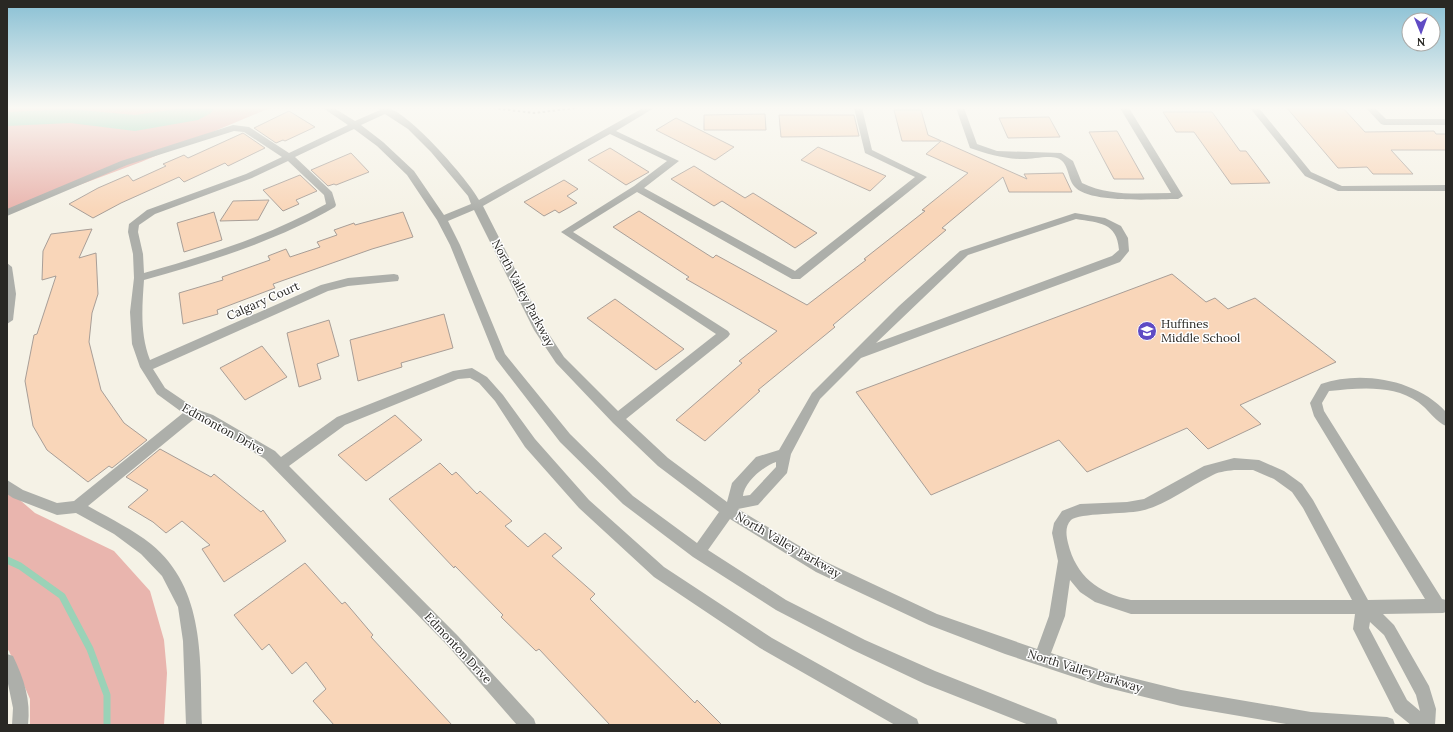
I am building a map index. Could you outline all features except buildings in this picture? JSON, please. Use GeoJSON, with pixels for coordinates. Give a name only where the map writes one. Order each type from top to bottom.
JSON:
{"type":"FeatureCollection","features":[{"type":"Feature","properties":{"kind":"street"},"geometry":{"type":"LineString","coordinates":[[7,213],[124,163],[189,142]]}},
{"type":"Feature","properties":{"kind":"street"},"geometry":{"type":"LineString","coordinates":[[139,278],[205,260],[310,217],[331,205],[329,194],[323,187],[290,158],[266,142]]}},
{"type":"Feature","properties":{"kind":"street","name":"Edmonton Drive"},"geometry":{"type":"LineString","coordinates":[[321,142],[249,176],[151,212],[134,224],[133,232],[138,254],[139,278],[136,312],[138,344],[146,367],[161,391],[192,413],[209,419],[270,455],[453,641],[528,725]]}},
{"type":"Feature","properties":{"kind":"street"},"geometry":{"type":"LineString","coordinates":[[378,142],[411,173],[442,220],[455,245],[500,356],[565,438],[628,500],[698,552],[781,604],[859,645],[931,678],[1050,725]]}},
{"type":"Feature","properties":{"kind":"street","name":"North Valley Parkway"},"geometry":{"type":"LineString","coordinates":[[426,142],[472,195],[540,330],[560,360],[617,419],[663,462],[821,567],[934,620],[1104,679],[1181,698],[1311,720],[1387,725]]}},
{"type":"Feature","properties":{"kind":"street"},"geometry":{"type":"LineString","coordinates":[[442,220],[477,205],[590,142]]}},
{"type":"Feature","properties":{"kind":"street"},"geometry":{"type":"LineString","coordinates":[[617,419],[724,334],[566,232],[637,188],[674,161],[634,142]]}},
{"type":"Feature","properties":{"kind":"street"},"geometry":{"type":"LineString","coordinates":[[637,188],[796,276],[922,177],[868,151],[866,142]]}},
{"type":"Feature","properties":{"kind":"street"},"geometry":{"type":"LineString","coordinates":[[972,142],[973,146],[996,154],[1022,156],[1058,155],[1068,161],[1078,185],[1094,193],[1110,196],[1178,196],[1145,142]]}},
{"type":"Feature","properties":{"kind":"street"},"geometry":{"type":"LineString","coordinates":[[1282,142],[1308,174],[1341,189],[1446,188]]}},
{"type":"Feature","properties":{"kind":"street"},"geometry":{"type":"LineString","coordinates":[[731,506],[753,501],[782,469],[784,454],[816,396],[857,355],[903,309],[964,253],[1075,216],[1101,220],[1117,228],[1123,238],[1124,251],[1116,259],[857,355]]}},
{"type":"Feature","properties":{"kind":"street"},"geometry":{"type":"LineString","coordinates":[[7,267],[10,279],[10,308],[7,320]]}},
{"type":"Feature","properties":{"kind":"street","name":"Calgary Court"},"geometry":{"type":"LineString","coordinates":[[146,367],[325,288],[348,282],[394,278]]}},
{"type":"Feature","properties":{"kind":"street"},"geometry":{"type":"LineString","coordinates":[[280,465],[341,421],[457,374],[472,373],[483,380],[499,398],[530,443],[584,504],[659,572],[766,643],[911,725]]}},
{"type":"Feature","properties":{"kind":"street"},"geometry":{"type":"LineString","coordinates":[[1442,606],[1318,412],[1316,403],[1325,387],[1343,384],[1382,384],[1403,388],[1422,397],[1436,408],[1446,421]]}},
{"type":"Feature","properties":{"kind":"street"},"geometry":{"type":"LineString","coordinates":[[7,486],[18,494],[57,509],[77,506],[192,413]]}},
{"type":"Feature","properties":{"kind":"street"},"geometry":{"type":"LineString","coordinates":[[698,552],[731,506],[737,487],[761,461],[784,454]]}},
{"type":"Feature","properties":{"kind":"street"},"geometry":{"type":"LineString","coordinates":[[1041,658],[1056,616],[1065,561],[1060,533],[1061,523],[1068,515],[1080,510],[1127,508],[1147,504],[1209,470],[1234,464],[1254,464],[1279,475],[1297,488],[1308,504],[1364,607],[1389,630],[1423,692],[1428,708],[1427,725]]}},
{"type":"Feature","properties":{"kind":"street"},"geometry":{"type":"LineString","coordinates":[[77,506],[119,530],[146,549],[166,571],[182,599],[185,606],[191,641],[194,725]]}},
{"type":"Feature","properties":{"kind":"street"},"geometry":{"type":"LineString","coordinates":[[1065,561],[1077,580],[1094,594],[1113,604],[1131,607],[1442,606]]}},
{"type":"Feature","properties":{"kind":"street"},"geometry":{"type":"LineString","coordinates":[[1364,607],[1361,629],[1401,706],[1424,725]]}},
{"type":"Feature","properties":{"kind":"street"},"geometry":{"type":"LineString","coordinates":[[7,662],[18,682],[22,713],[20,725]]}},
{"type":"Feature","properties":{"kind":"shaded area"},"geometry":{"type":"Polygon","coordinates":[[[7,142],[188,142],[141,162],[7,212],[7,142]]]}},
{"type":"Feature","properties":{"kind":"shaded area"},"geometry":{"type":"Polygon","coordinates":[[[7,489],[35,513],[114,551],[150,591],[164,640],[167,673],[164,725],[30,725],[30,699],[7,649],[7,489]]]}},
{"type":"Feature","properties":{"kind":"waterway"},"geometry":{"type":"LineString","coordinates":[[7,560],[20,566],[62,596],[90,649],[107,695],[107,725]]}},
{"type":"Feature","properties":{"kind":"place","name":"Huffines Middle School"},"geometry":{"type":"Point","coordinates":[1147,331]}}]}
